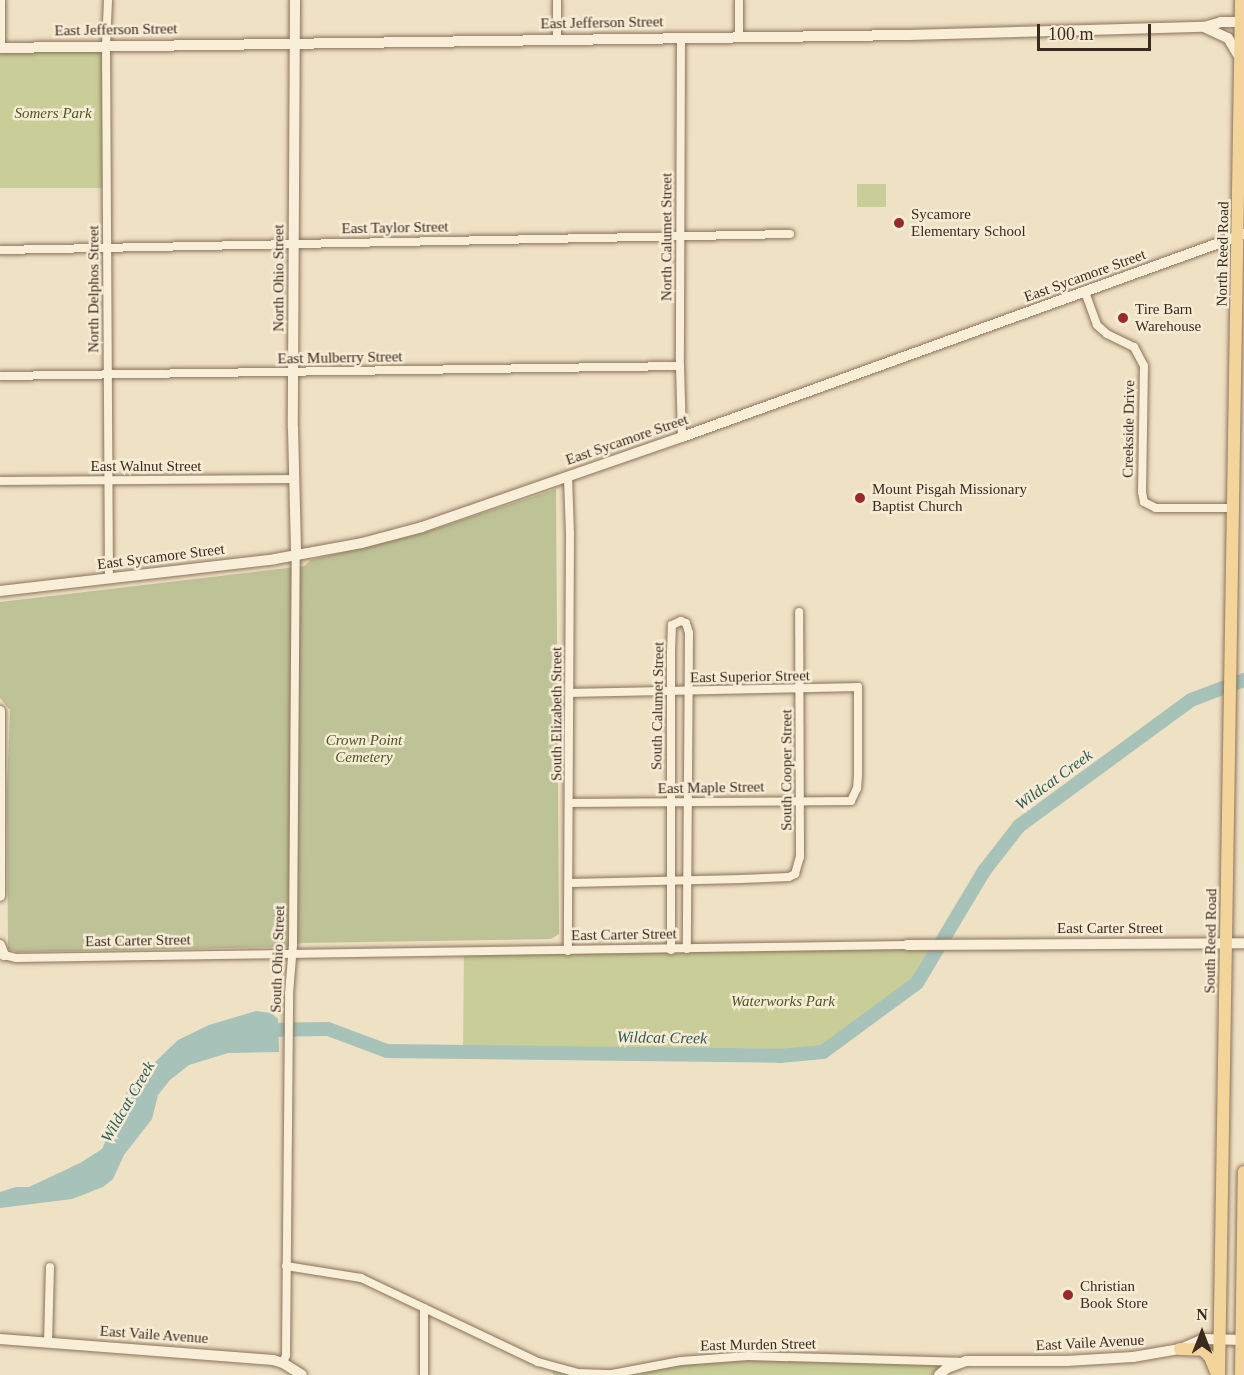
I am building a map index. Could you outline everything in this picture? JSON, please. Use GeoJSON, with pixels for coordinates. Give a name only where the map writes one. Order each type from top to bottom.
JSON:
{"type":"FeatureCollection","features":[{"type":"Feature","properties":{"kind":"main road","name":"North Reed Road"},"geometry":{"type":"LineString","coordinates":[[1233,508],[1241,235],[1241,0]]}},
{"type":"Feature","properties":{"kind":"main road","name":"South Reed Road"},"geometry":{"type":"LineString","coordinates":[[1218,1375],[1233,508]]}},
{"type":"Feature","properties":{"kind":"main road"},"geometry":{"type":"LineString","coordinates":[[1241,1375],[1244,1172]]}},
{"type":"Feature","properties":{"kind":"main road"},"geometry":{"type":"LineString","coordinates":[[1180,1349],[1203,1350],[1210,1357],[1218,1375]]}},
{"type":"Feature","properties":{"kind":"street"},"geometry":{"type":"LineString","coordinates":[[0,48],[1,0]]}},
{"type":"Feature","properties":{"kind":"street","name":"North Delphos Street"},"geometry":{"type":"LineString","coordinates":[[108,0],[106,45],[109,579]]}},
{"type":"Feature","properties":{"kind":"street","name":"North Ohio Street"},"geometry":{"type":"LineString","coordinates":[[295,0],[293,479],[296,555]]}},
{"type":"Feature","properties":{"kind":"street"},"geometry":{"type":"LineString","coordinates":[[557,0],[557,39]]}},
{"type":"Feature","properties":{"kind":"street"},"geometry":{"type":"LineString","coordinates":[[739,0],[739,36]]}},
{"type":"Feature","properties":{"kind":"street","name":"East Jefferson Street"},"geometry":{"type":"LineString","coordinates":[[0,48],[909,35],[1204,27],[1221,21],[1242,22]]}},
{"type":"Feature","properties":{"kind":"street"},"geometry":{"type":"LineString","coordinates":[[1204,27],[1228,38],[1240,58]]}},
{"type":"Feature","properties":{"kind":"street","name":"North Calumet Street"},"geometry":{"type":"LineString","coordinates":[[681,37],[680,366],[682,437]]}},
{"type":"Feature","properties":{"kind":"street","name":"East Taylor Street"},"geometry":{"type":"LineString","coordinates":[[0,249],[790,234]]}},
{"type":"Feature","properties":{"kind":"street","name":"East Sycamore Street"},"geometry":{"type":"LineString","coordinates":[[0,591],[296,555],[362,543],[422,527],[682,437],[1241,235]]}},
{"type":"Feature","properties":{"kind":"street","name":"Creekside Drive"},"geometry":{"type":"LineString","coordinates":[[1085,292],[1097,325],[1107,334],[1134,347],[1144,366],[1142,492],[1144,502],[1156,508],[1233,508]]}},
{"type":"Feature","properties":{"kind":"street","name":"East Mulberry Street"},"geometry":{"type":"LineString","coordinates":[[0,376],[680,366]]}},
{"type":"Feature","properties":{"kind":"street","name":"South Elizabeth Street"},"geometry":{"type":"LineString","coordinates":[[568,477],[570,693],[568,951]]}},
{"type":"Feature","properties":{"kind":"street","name":"East Walnut Street"},"geometry":{"type":"LineString","coordinates":[[0,481],[293,479]]}},
{"type":"Feature","properties":{"kind":"street","name":"South Ohio Street"},"geometry":{"type":"LineString","coordinates":[[283,1363],[286,1354],[296,555]]}},
{"type":"Feature","properties":{"kind":"street","name":"South Cooper Street"},"geometry":{"type":"LineString","coordinates":[[570,883],[789,877],[798,869],[801,689],[799,612]]}},
{"type":"Feature","properties":{"kind":"street","name":"South Calumet Street"},"geometry":{"type":"LineString","coordinates":[[671,950],[672,625],[681,621],[686,624],[689,633],[687,950]]}},
{"type":"Feature","properties":{"kind":"street","name":"East Superior Street"},"geometry":{"type":"LineString","coordinates":[[570,693],[858,687],[858,775],[857,788],[851,801]]}},
{"type":"Feature","properties":{"kind":"street"},"geometry":{"type":"LineString","coordinates":[[0,711],[0,896]]}},
{"type":"Feature","properties":{"kind":"street","name":"East Maple Street"},"geometry":{"type":"LineString","coordinates":[[570,803],[851,801]]}},
{"type":"Feature","properties":{"kind":"street","name":"East Carter Street"},"geometry":{"type":"LineString","coordinates":[[2,950],[16,958],[907,945],[1244,943]]}},
{"type":"Feature","properties":{"kind":"street"},"geometry":{"type":"LineString","coordinates":[[286,1266],[348,1274],[553,1371]]}},
{"type":"Feature","properties":{"kind":"street"},"geometry":{"type":"LineString","coordinates":[[48,1343],[50,1267]]}},
{"type":"Feature","properties":{"kind":"street"},"geometry":{"type":"LineString","coordinates":[[424,1308],[424,1375]]}},
{"type":"Feature","properties":{"kind":"street","name":"East Vaile Avenue"},"geometry":{"type":"LineString","coordinates":[[0,1339],[239,1357],[283,1363],[302,1375]]}},
{"type":"Feature","properties":{"kind":"street","name":"East Vaile Avenue"},"geometry":{"type":"LineString","coordinates":[[939,1375],[947,1368],[966,1361],[1066,1361],[1133,1357],[1180,1349],[1203,1339],[1243,1340]]}},
{"type":"Feature","properties":{"kind":"street","name":"East Murden Street"},"geometry":{"type":"LineString","coordinates":[[553,1371],[612,1374],[681,1361],[748,1356],[966,1361]]}},
{"type":"Feature","properties":{"kind":"green space","name":"Somers Park"},"geometry":{"type":"Polygon","coordinates":[[[0,45],[106,45],[106,188],[0,188],[0,45]]]}},
{"type":"Feature","properties":{"kind":"green space"},"geometry":{"type":"Polygon","coordinates":[[[857,184],[886,184],[886,207],[857,207],[857,184]]]}},
{"type":"Feature","properties":{"kind":"green space","name":"Crown Point Cemetery"},"geometry":{"type":"Polygon","coordinates":[[[556,489],[559,934],[551,939],[302,943],[285,947],[18,952],[8,949],[7,791],[10,710],[0,698],[0,602],[304,566],[311,560],[423,533],[556,489]]]}},
{"type":"Feature","properties":{"kind":"green space","name":"Waterworks Park"},"geometry":{"type":"Polygon","coordinates":[[[940,945],[917,983],[823,1052],[780,1056],[463,1053],[464,953],[940,945]]]}},
{"type":"Feature","properties":{"kind":"green space"},"geometry":{"type":"Polygon","coordinates":[[[696,1359],[966,1361],[939,1375],[598,1375],[696,1359]]]}},
{"type":"Feature","properties":{"kind":"green space"},"geometry":{"type":"Polygon","coordinates":[[[553,1367],[598,1375],[553,1375],[553,1367]]]}},
{"type":"Feature","properties":{"kind":"water"},"geometry":{"type":"Polygon","coordinates":[[[256,1011],[271,1013],[278,1019],[279,1052],[228,1053],[189,1065],[170,1080],[158,1095],[152,1119],[124,1155],[113,1179],[103,1187],[72,1199],[0,1208],[0,1192],[16,1187],[29,1187],[80,1163],[102,1149],[129,1087],[178,1040],[209,1025],[256,1011]]]}},
{"type":"Feature","properties":{"kind":"waterway","name":"Wildcat Creek"},"geometry":{"type":"LineString","coordinates":[[261,1030],[328,1029],[387,1051],[780,1056],[823,1052],[917,983],[984,871],[1019,826],[1191,700],[1244,680]]}},
{"type":"Feature","properties":{"kind":"place","name":"Sycamore Elementary School"},"geometry":{"type":"Point","coordinates":[899,223]}},
{"type":"Feature","properties":{"kind":"place","name":"Tire Barn Warehouse"},"geometry":{"type":"Point","coordinates":[1123,318]}},
{"type":"Feature","properties":{"kind":"place","name":"Mount Pisgah Missionary Baptist Church"},"geometry":{"type":"Point","coordinates":[860,498]}},
{"type":"Feature","properties":{"kind":"place","name":"Christian Book Store"},"geometry":{"type":"Point","coordinates":[1068,1295]}}]}
